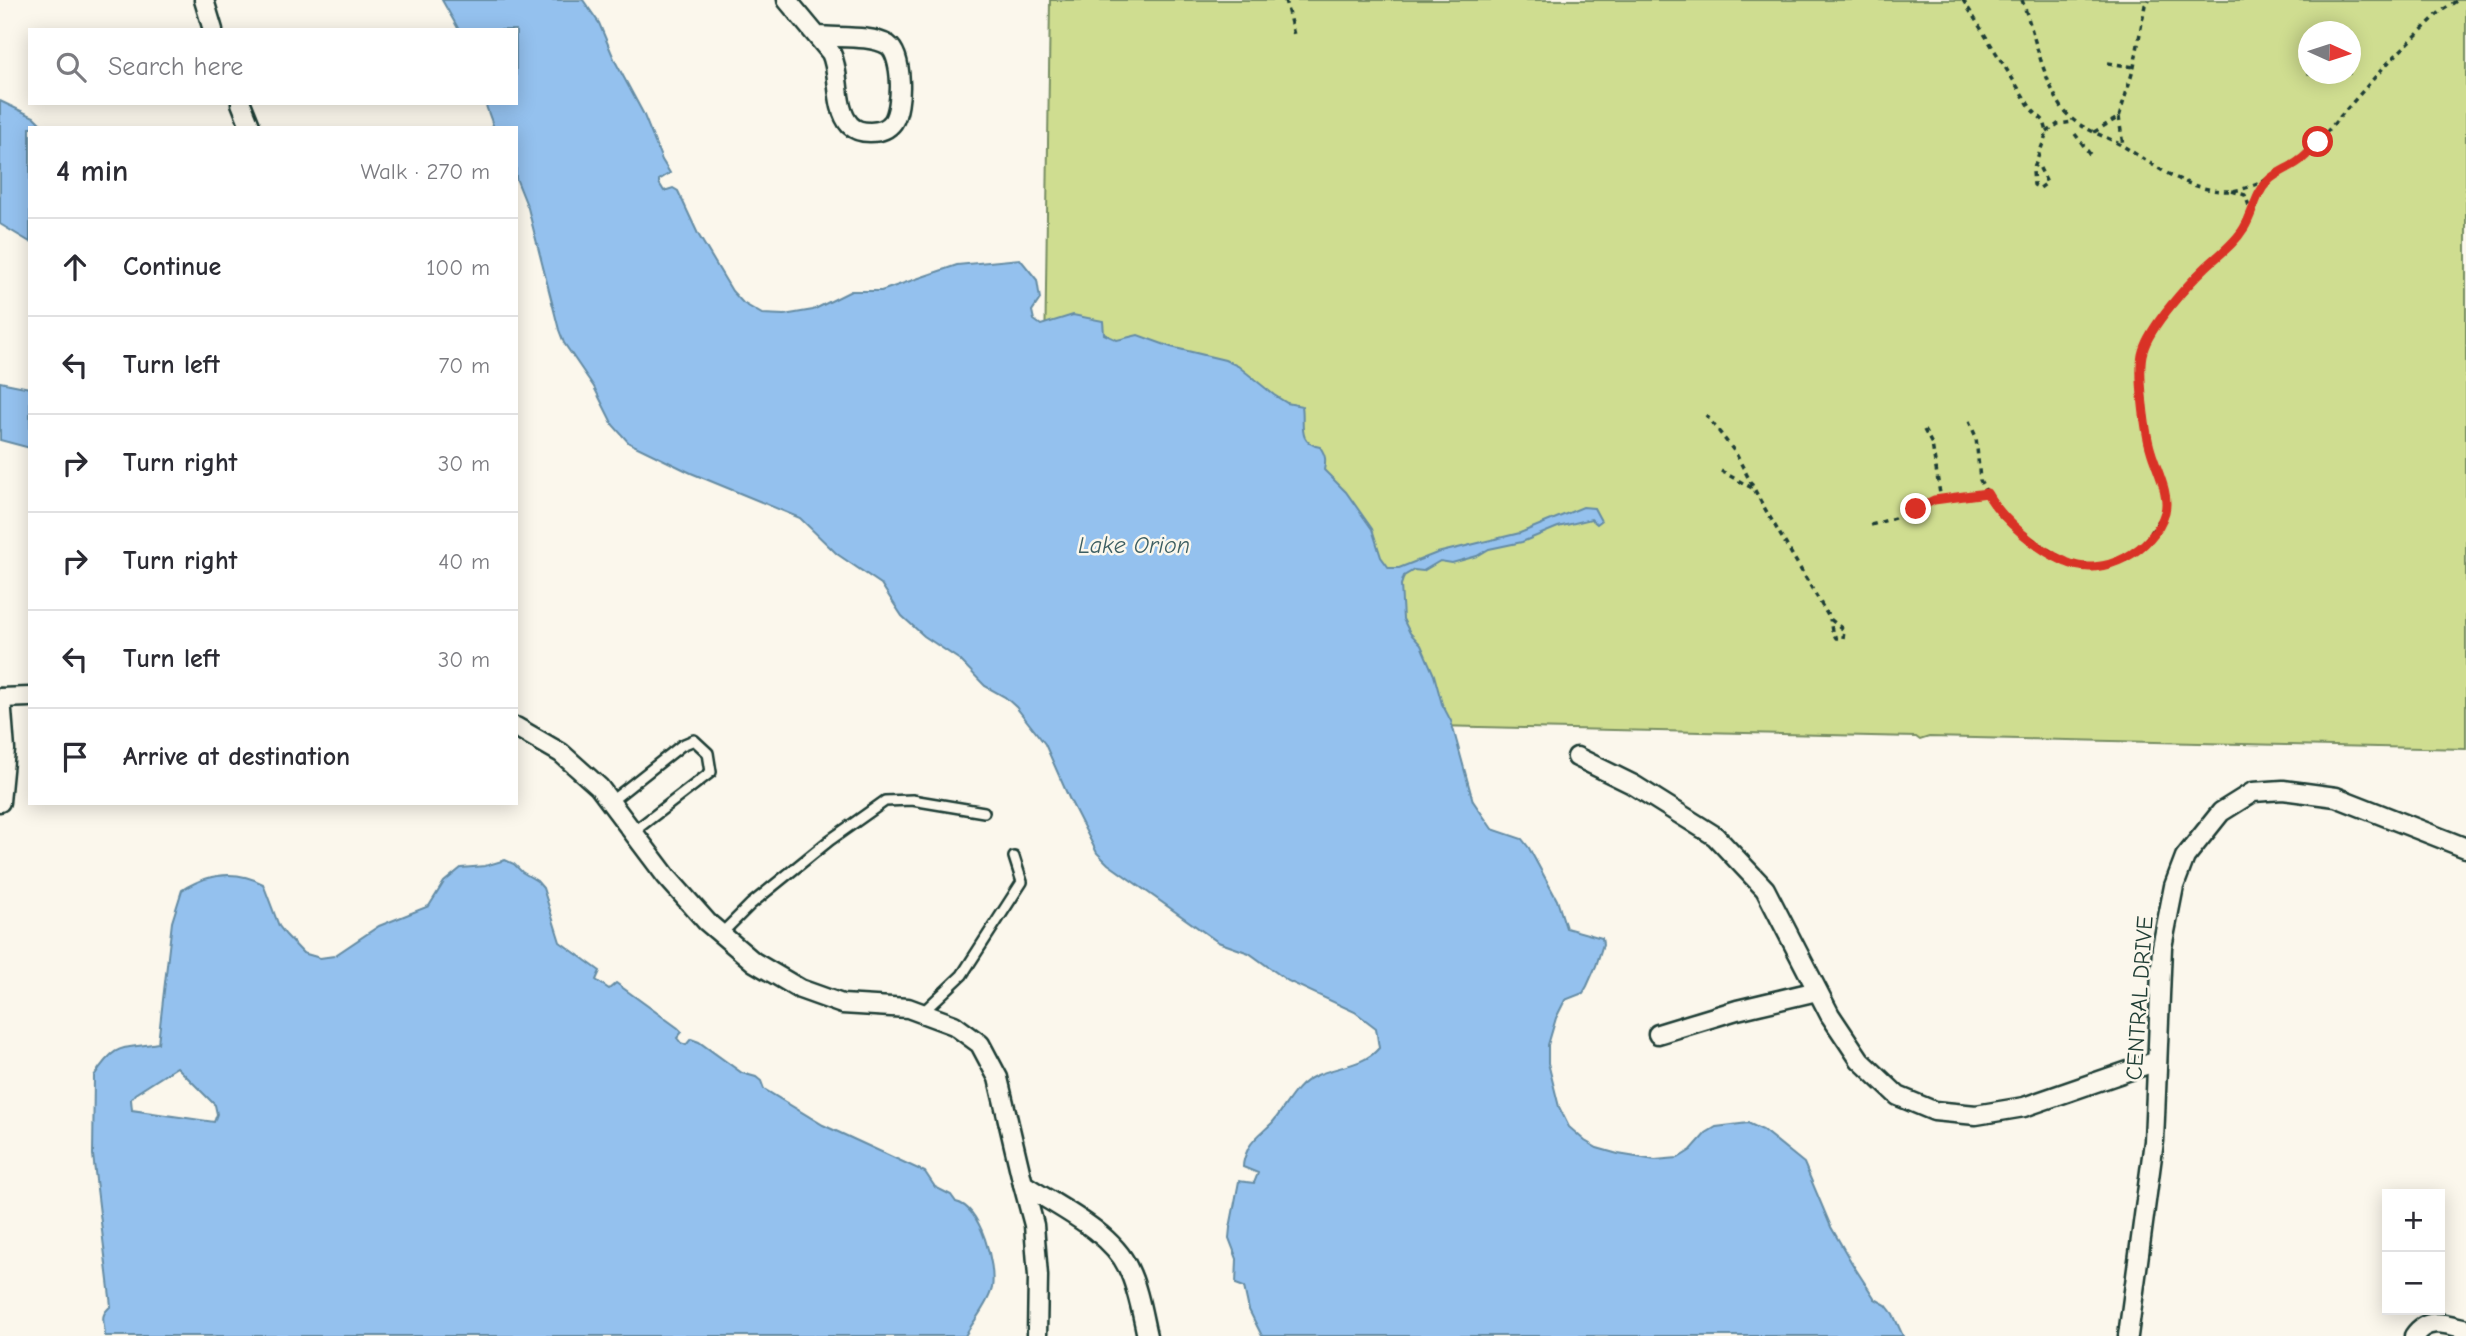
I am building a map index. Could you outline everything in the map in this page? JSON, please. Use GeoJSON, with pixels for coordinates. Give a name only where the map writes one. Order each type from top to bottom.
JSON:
{"type":"FeatureCollection","features":[{"type":"Feature","properties":{"kind":"street"},"geometry":{"type":"LineString","coordinates":[[204,0],[213,28]]}},
{"type":"Feature","properties":{"kind":"street"},"geometry":{"type":"LineString","coordinates":[[787,0],[819,36],[835,62],[842,104],[846,119],[852,127],[875,132],[885,129],[893,122],[897,110],[899,65],[896,54],[890,47],[868,39],[819,36]]}},
{"type":"Feature","properties":{"kind":"street"},"geometry":{"type":"LineString","coordinates":[[242,105],[250,126]]}},
{"type":"Feature","properties":{"kind":"street"},"geometry":{"type":"LineString","coordinates":[[0,802],[5,750],[1,698],[28,697]]}},
{"type":"Feature","properties":{"kind":"street"},"geometry":{"type":"LineString","coordinates":[[518,728],[561,753],[599,787],[666,876],[707,922],[754,962],[800,989],[842,1004],[908,1008],[954,1025],[980,1044],[998,1078],[1034,1225],[1038,1276],[1037,1336]]}},
{"type":"Feature","properties":{"kind":"street"},"geometry":{"type":"LineString","coordinates":[[1577,757],[1632,784],[1715,836],[1765,889],[1817,991],[1860,1060],[1898,1096],[1934,1111],[1976,1115],[2024,1107],[2157,1061]]}},
{"type":"Feature","properties":{"kind":"street","name":"CENTRAL DRIVE"},"geometry":{"type":"LineString","coordinates":[[2128,1336],[2154,1141],[2162,947],[2174,886],[2185,856],[2221,812],[2253,792],[2283,790],[2336,797],[2466,848]]}},
{"type":"Feature","properties":{"kind":"street"},"geometry":{"type":"LineString","coordinates":[[1658,1034],[1737,1010],[1817,991]]}},
{"type":"Feature","properties":{"kind":"street"},"geometry":{"type":"LineString","coordinates":[[1023,1184],[1081,1220],[1115,1248],[1128,1267],[1140,1302],[1147,1336]]}},
{"type":"Feature","properties":{"kind":"street"},"geometry":{"type":"LineString","coordinates":[[2414,1336],[2428,1323],[2445,1323],[2466,1329]]}},
{"type":"Feature","properties":{"kind":"lane"},"geometry":{"type":"LineString","coordinates":[[610,802],[682,745],[694,740],[708,753],[711,772],[633,832]]}},
{"type":"Feature","properties":{"kind":"lane"},"geometry":{"type":"LineString","coordinates":[[721,934],[751,904],[830,840],[886,801],[912,800],[984,812]]}},
{"type":"Feature","properties":{"kind":"lane"},"geometry":{"type":"LineString","coordinates":[[922,1013],[962,975],[1022,882],[1014,857]]}},
{"type":"Feature","properties":{"kind":"path"},"geometry":{"type":"LineString","coordinates":[[1285,0],[1294,36]]}},
{"type":"Feature","properties":{"kind":"path"},"geometry":{"type":"LineString","coordinates":[[1963,0],[2027,103],[2044,121],[2047,132],[2038,164],[2033,171],[2034,185],[2040,188],[2048,183],[2038,164]]}},
{"type":"Feature","properties":{"kind":"path"},"geometry":{"type":"LineString","coordinates":[[2022,0],[2051,87],[2062,108],[2076,122],[2184,181],[2245,195],[2251,211]]}},
{"type":"Feature","properties":{"kind":"path"},"geometry":{"type":"LineString","coordinates":[[2123,146],[2119,117],[2134,67],[2145,5],[2149,0]]}},
{"type":"Feature","properties":{"kind":"path"},"geometry":{"type":"LineString","coordinates":[[2230,191],[2247,188],[2269,179],[2303,159],[2390,61],[2441,10],[2458,0]]}},
{"type":"Feature","properties":{"kind":"path"},"geometry":{"type":"LineString","coordinates":[[2108,63],[2134,67]]}},
{"type":"Feature","properties":{"kind":"path"},"geometry":{"type":"LineString","coordinates":[[2094,132],[2119,117]]}},
{"type":"Feature","properties":{"kind":"path"},"geometry":{"type":"LineString","coordinates":[[2047,132],[2058,124],[2076,122]]}},
{"type":"Feature","properties":{"kind":"path"},"geometry":{"type":"LineString","coordinates":[[2075,134],[2092,157]]}},
{"type":"Feature","properties":{"kind":"path"},"geometry":{"type":"LineString","coordinates":[[1969,421],[1976,437],[1980,480],[2003,518],[2068,563],[2106,565],[2126,558],[2142,547],[2165,512],[2166,496],[2149,447],[2142,382],[2142,352],[2156,326],[2197,275],[2245,227],[2269,179]]}},
{"type":"Feature","properties":{"kind":"path"},"geometry":{"type":"LineString","coordinates":[[1706,415],[1735,452],[1830,619],[1836,638],[1843,638],[1844,629],[1830,619]]}},
{"type":"Feature","properties":{"kind":"path"},"geometry":{"type":"LineString","coordinates":[[1924,430],[1931,444],[1941,500]]}},
{"type":"Feature","properties":{"kind":"path"},"geometry":{"type":"LineString","coordinates":[[1721,471],[1755,491]]}},
{"type":"Feature","properties":{"kind":"path"},"geometry":{"type":"LineString","coordinates":[[1871,525],[1883,523],[1934,500],[1987,493]]}},
{"type":"Feature","properties":{"kind":"green space"},"geometry":{"type":"Polygon","coordinates":[[[1050,0],[2466,0],[2466,749],[1929,737],[1920,740],[1916,737],[1040,717],[1050,0]]]}},
{"type":"Feature","properties":{"kind":"water","name":"Lake Orion"},"geometry":{"type":"Polygon","coordinates":[[[442,0],[583,0],[599,23],[670,173],[659,180],[659,183],[664,191],[673,188],[678,191],[698,234],[732,291],[743,303],[762,314],[784,315],[813,310],[851,291],[881,291],[957,265],[1020,259],[1037,280],[1040,299],[1032,311],[1034,320],[1041,325],[1073,315],[1103,321],[1104,334],[1117,340],[1138,335],[1171,347],[1225,360],[1238,366],[1287,403],[1302,406],[1303,431],[1307,441],[1320,447],[1325,458],[1324,470],[1346,492],[1372,529],[1381,557],[1389,568],[1399,568],[1437,553],[1520,533],[1583,507],[1594,508],[1601,521],[1597,524],[1591,519],[1558,527],[1522,542],[1489,549],[1477,556],[1452,563],[1440,561],[1423,571],[1414,570],[1404,576],[1401,585],[1403,619],[1410,633],[1421,645],[1434,675],[1442,704],[1451,721],[1473,801],[1492,829],[1522,839],[1529,848],[1557,900],[1566,928],[1602,938],[1603,944],[1587,986],[1583,993],[1565,1000],[1548,1045],[1548,1063],[1559,1107],[1569,1127],[1597,1148],[1655,1160],[1678,1158],[1716,1127],[1748,1123],[1763,1130],[1804,1163],[1831,1227],[1875,1299],[1886,1305],[1893,1314],[1903,1336],[1262,1336],[1249,1310],[1244,1287],[1236,1284],[1237,1259],[1229,1238],[1239,1181],[1254,1183],[1258,1173],[1243,1167],[1246,1154],[1254,1140],[1308,1080],[1373,1054],[1379,1048],[1376,1028],[1355,1012],[1288,981],[1249,953],[1218,942],[1108,864],[1097,853],[1045,744],[1016,707],[1005,697],[985,686],[960,660],[924,636],[902,616],[881,584],[837,554],[800,518],[691,473],[629,443],[613,425],[594,387],[564,343],[559,330],[528,208],[518,183],[518,126],[493,126],[486,105],[518,105],[518,28],[458,28],[442,0]]]}},
{"type":"Feature","properties":{"kind":"water"},"geometry":{"type":"Polygon","coordinates":[[[0,101],[34,117],[43,126],[28,126],[28,241],[0,224],[0,101]]]}},
{"type":"Feature","properties":{"kind":"water"},"geometry":{"type":"Polygon","coordinates":[[[0,382],[28,388],[28,447],[0,440],[0,382]]]}},
{"type":"Feature","properties":{"kind":"water"},"geometry":{"type":"Polygon","coordinates":[[[505,860],[537,881],[543,888],[560,942],[600,971],[596,980],[609,989],[616,983],[678,1028],[682,1032],[677,1038],[681,1043],[686,1045],[691,1039],[699,1042],[742,1073],[756,1077],[764,1089],[823,1125],[925,1172],[935,1187],[965,1206],[973,1214],[985,1239],[993,1278],[987,1301],[965,1336],[105,1336],[103,1316],[111,1306],[93,1155],[94,1076],[115,1052],[128,1047],[158,1043],[172,922],[182,890],[202,880],[222,875],[253,879],[263,884],[279,926],[286,935],[303,953],[320,958],[334,956],[379,926],[429,906],[444,882],[461,868],[485,866],[505,860]],[[177,1067],[131,1099],[132,1110],[214,1122],[217,1114],[215,1105],[177,1067]]]}},
{"type":"Feature","properties":{"kind":"route"},"geometry":{"type":"LineString","coordinates":[[1916,509],[1934,500],[1987,493],[2003,518],[2068,563],[2106,565],[2126,558],[2142,547],[2165,512],[2166,496],[2149,447],[2142,382],[2142,352],[2156,326],[2197,275],[2233,242],[2245,227],[2259,193],[2269,179],[2303,159],[2318,142]]}}]}
